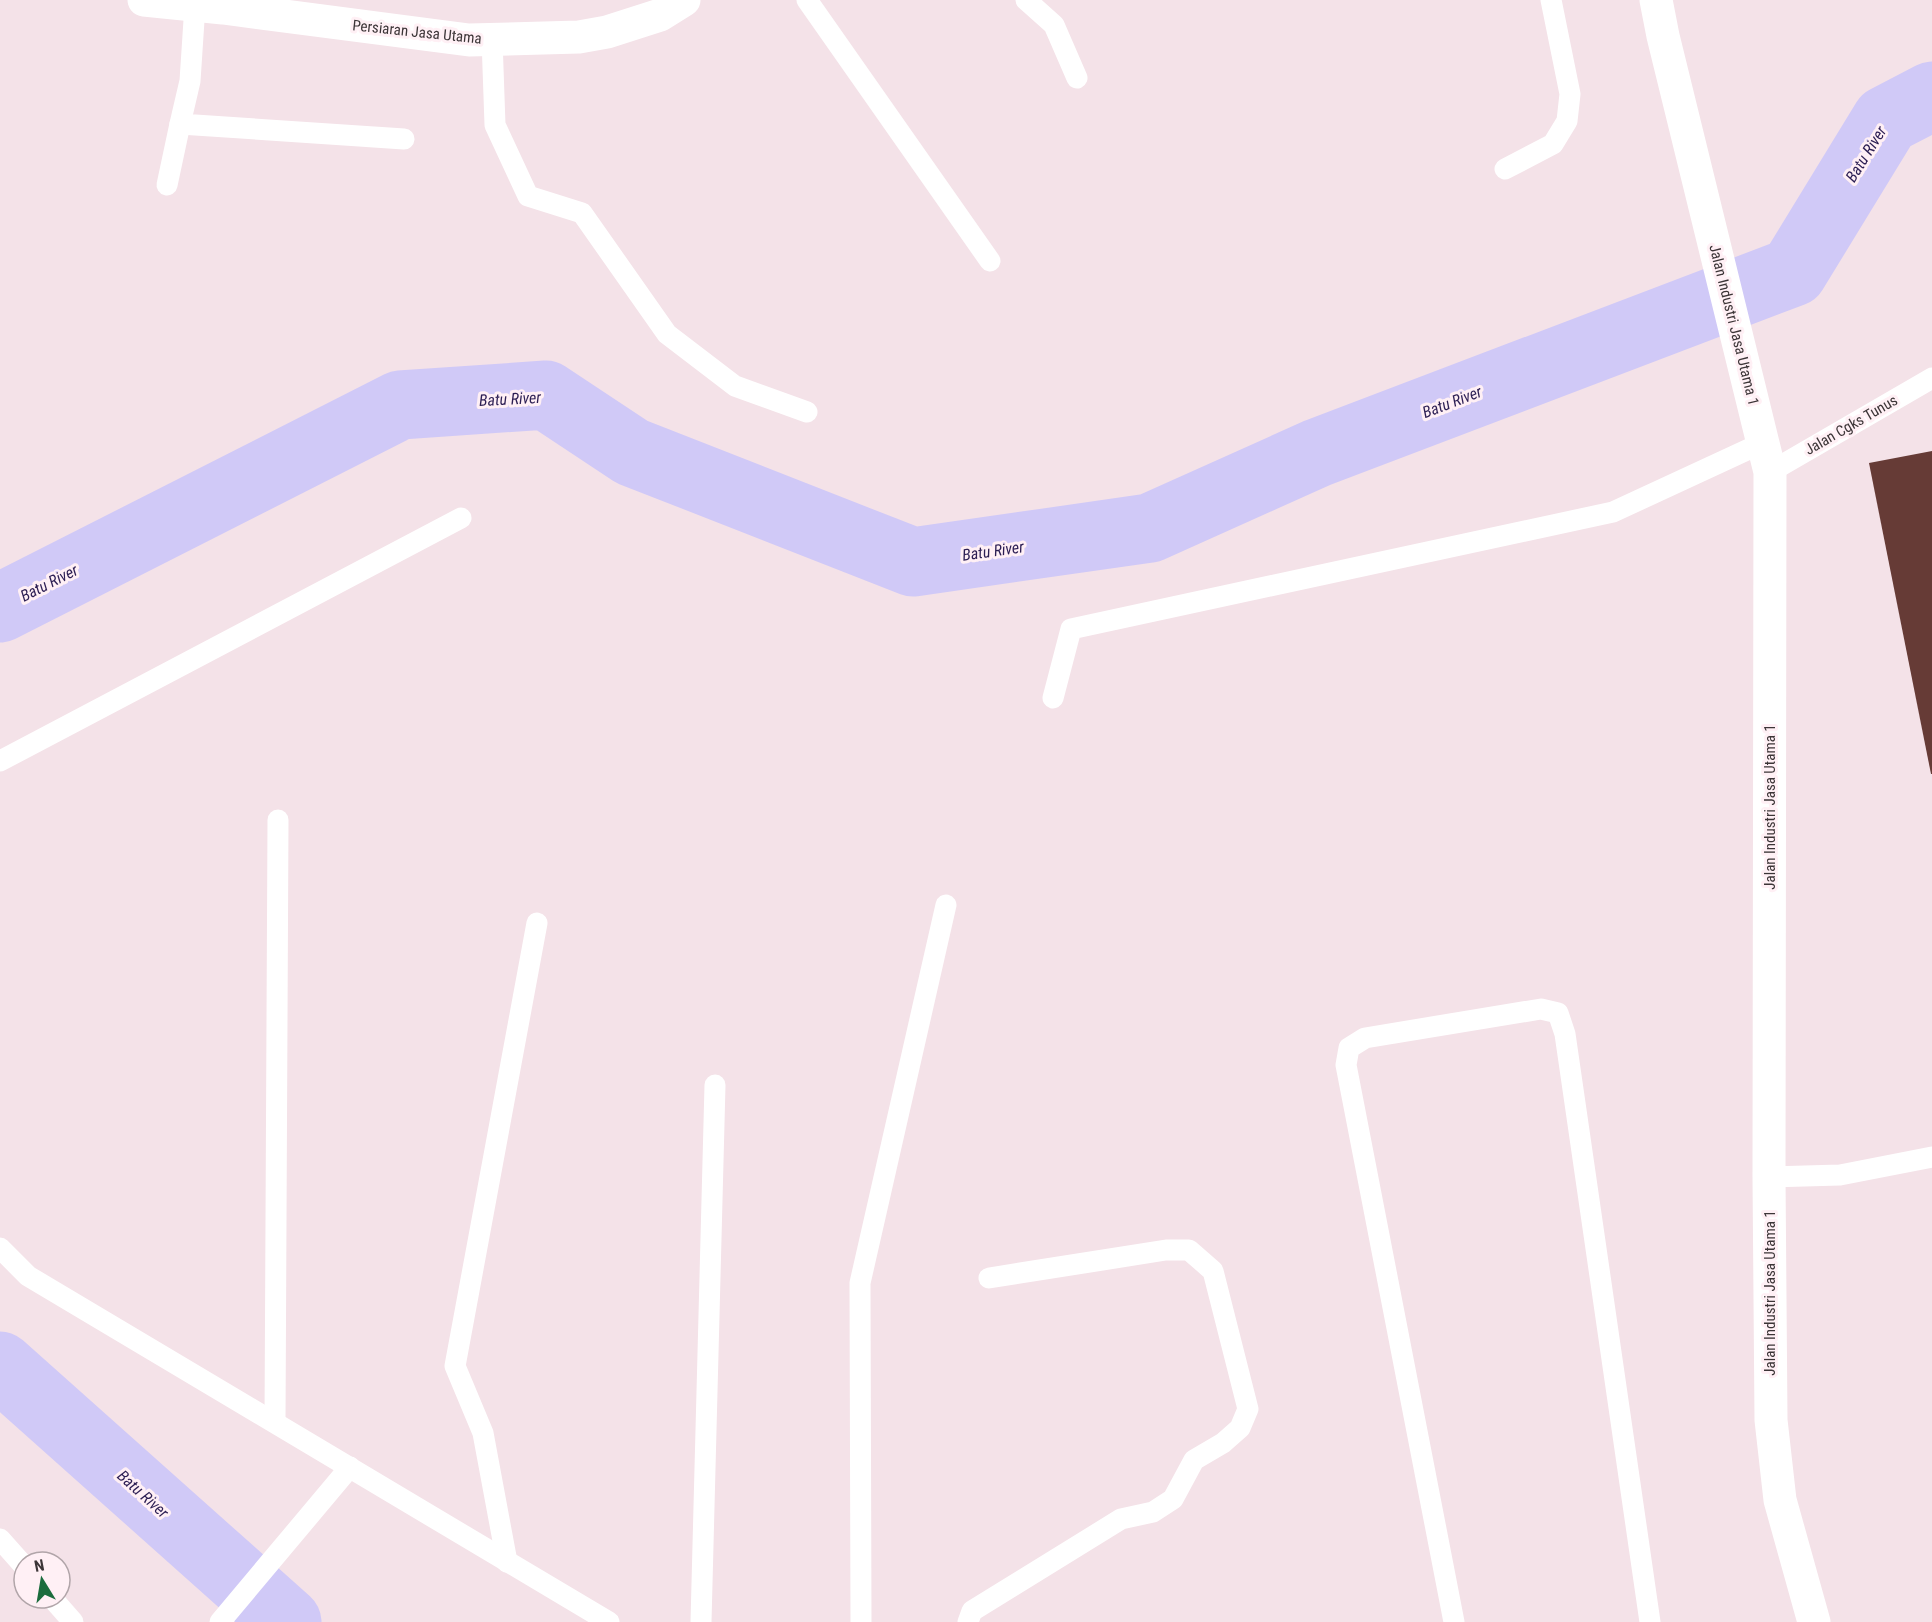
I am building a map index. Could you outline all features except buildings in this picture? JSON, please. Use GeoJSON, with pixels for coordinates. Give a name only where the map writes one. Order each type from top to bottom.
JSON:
{"type":"FeatureCollection","features":[{"type":"Feature","properties":{"kind":"street","name":"Persiaran Jasa Utama"},"geometry":{"type":"LineString","coordinates":[[150,0],[220,4],[469,40],[579,37],[607,32],[660,15],[684,0]]}},
{"type":"Feature","properties":{"kind":"street","name":"Jalan Industri Jasa Utama 1"},"geometry":{"type":"LineString","coordinates":[[1656,0],[1766,457],[1771,1420],[1780,1500],[1814,1622]]}},
{"type":"Feature","properties":{"kind":"lane"},"geometry":{"type":"LineString","coordinates":[[807,0],[990,261]]}},
{"type":"Feature","properties":{"kind":"lane"},"geometry":{"type":"LineString","coordinates":[[1026,0],[1054,25],[1077,78]]}},
{"type":"Feature","properties":{"kind":"lane"},"geometry":{"type":"LineString","coordinates":[[1505,169],[1553,144],[1567,121],[1570,94],[1551,0]]}},
{"type":"Feature","properties":{"kind":"lane"},"geometry":{"type":"LineString","coordinates":[[167,185],[190,81],[220,4]]}},
{"type":"Feature","properties":{"kind":"lane"},"geometry":{"type":"LineString","coordinates":[[492,39],[495,125],[528,196],[582,213],[667,334],[735,386],[807,412]]}},
{"type":"Feature","properties":{"kind":"lane"},"geometry":{"type":"LineString","coordinates":[[180,124],[404,139]]}},
{"type":"Feature","properties":{"kind":"lane","name":"Jalan Cgks Tunus"},"geometry":{"type":"LineString","coordinates":[[1053,698],[1071,629],[1613,512],[1766,457],[1932,378]]}},
{"type":"Feature","properties":{"kind":"lane"},"geometry":{"type":"LineString","coordinates":[[0,761],[461,518]]}},
{"type":"Feature","properties":{"kind":"lane"},"geometry":{"type":"LineString","coordinates":[[275,1422],[278,820]]}},
{"type":"Feature","properties":{"kind":"lane"},"geometry":{"type":"LineString","coordinates":[[861,1622],[860,1283],[946,905]]}},
{"type":"Feature","properties":{"kind":"lane"},"geometry":{"type":"LineString","coordinates":[[507,1562],[483,1433],[455,1366],[537,923]]}},
{"type":"Feature","properties":{"kind":"lane"},"geometry":{"type":"LineString","coordinates":[[1454,1622],[1346,1065],[1349,1048],[1365,1038],[1541,1009],[1558,1014],[1565,1034],[1650,1622]]}},
{"type":"Feature","properties":{"kind":"lane"},"geometry":{"type":"LineString","coordinates":[[701,1622],[715,1085]]}},
{"type":"Feature","properties":{"kind":"lane"},"geometry":{"type":"LineString","coordinates":[[1769,1178],[1840,1175],[1932,1157]]}},
{"type":"Feature","properties":{"kind":"lane"},"geometry":{"type":"LineString","coordinates":[[0,1248],[28,1276],[609,1622]]}},
{"type":"Feature","properties":{"kind":"lane"},"geometry":{"type":"LineString","coordinates":[[968,1622],[972,1611],[1121,1519],[1154,1512],[1173,1499],[1194,1460],[1223,1443],[1240,1428],[1248,1409],[1213,1271],[1189,1250],[1166,1250],[989,1278]]}},
{"type":"Feature","properties":{"kind":"lane"},"geometry":{"type":"LineString","coordinates":[[223,1618],[350,1467]]}},
{"type":"Feature","properties":{"kind":"lane"},"geometry":{"type":"LineString","coordinates":[[0,1539],[12,1552]]}},
{"type":"Feature","properties":{"kind":"lane"},"geometry":{"type":"LineString","coordinates":[[62,1610],[73,1622]]}},
{"type":"Feature","properties":{"kind":"waterway","name":"Batu River"},"geometry":{"type":"LineString","coordinates":[[0,608],[400,405],[546,395],[632,452],[913,562],[1150,528],[1317,453],[1793,272],[1886,120],[1932,96]]}},
{"type":"Feature","properties":{"kind":"waterway","name":"Batu River"},"geometry":{"type":"LineString","coordinates":[[0,1366],[287,1622]]}}]}
